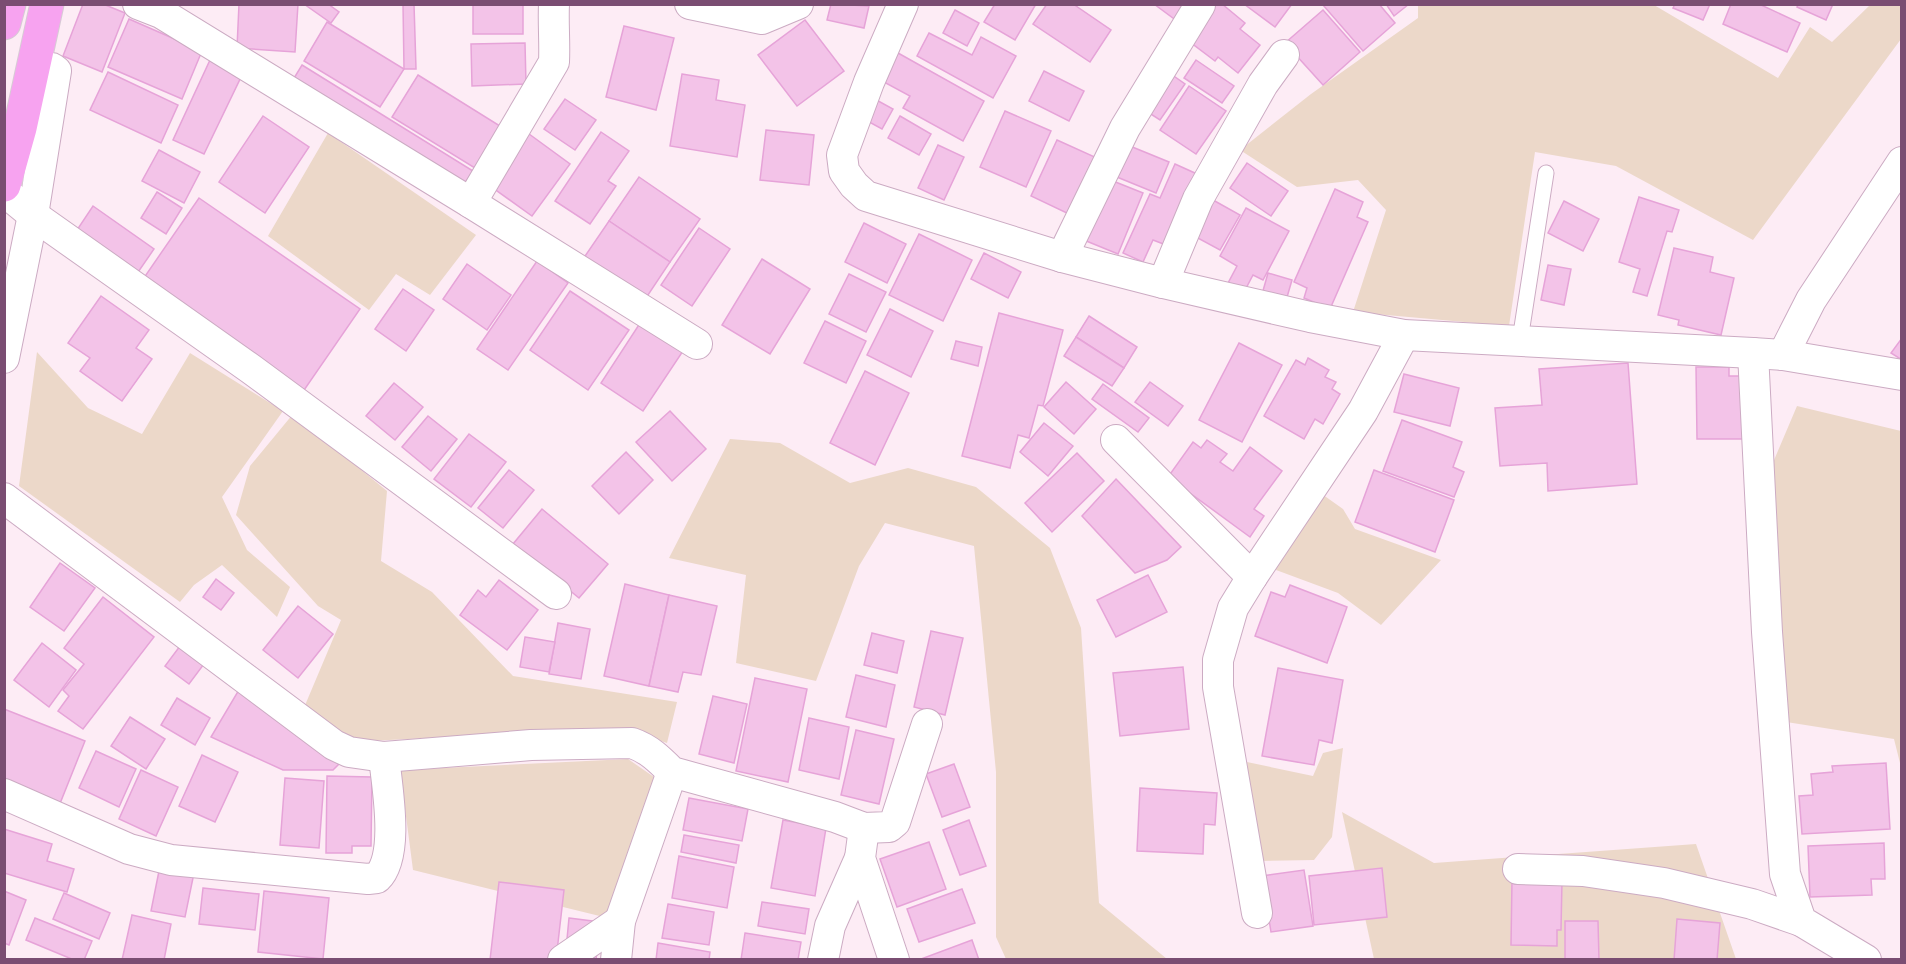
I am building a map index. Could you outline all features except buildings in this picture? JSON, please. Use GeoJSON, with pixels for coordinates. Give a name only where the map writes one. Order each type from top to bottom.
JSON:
{"type":"FeatureCollection","features":[{"type":"Feature","properties":{"kind":"highway"},"geometry":{"type":"LineString","coordinates":[[4,23],[9,4]]}},
{"type":"Feature","properties":{"kind":"highway"},"geometry":{"type":"LineString","coordinates":[[4,185],[10,144],[33,68],[47,4]]}},
{"type":"Feature","properties":{"kind":"street"},"geometry":{"type":"LineString","coordinates":[[138,4],[161,13],[471,202],[697,344]]}},
{"type":"Feature","properties":{"kind":"street"},"geometry":{"type":"LineString","coordinates":[[471,202],[554,62],[556,41],[553,19],[554,4]]}},
{"type":"Feature","properties":{"kind":"street"},"geometry":{"type":"LineString","coordinates":[[690,4],[762,19],[798,4]]}},
{"type":"Feature","properties":{"kind":"street"},"geometry":{"type":"LineString","coordinates":[[903,4],[868,82],[842,155],[844,171],[866,196],[1062,257],[1310,317],[1404,335],[1753,353],[1902,375]]}},
{"type":"Feature","properties":{"kind":"street"},"geometry":{"type":"LineString","coordinates":[[1062,257],[1125,128],[1200,5]]}},
{"type":"Feature","properties":{"kind":"street"},"geometry":{"type":"LineString","coordinates":[[1163,283],[1198,199],[1263,84],[1284,55]]}},
{"type":"Feature","properties":{"kind":"street"},"geometry":{"type":"LineString","coordinates":[[4,358],[33,215],[56,71],[52,68],[33,68]]}},
{"type":"Feature","properties":{"kind":"street"},"geometry":{"type":"LineString","coordinates":[[1783,356],[1811,300],[1902,162]]}},
{"type":"Feature","properties":{"kind":"street"},"geometry":{"type":"LineString","coordinates":[[4,191],[33,215],[251,369],[556,594]]}},
{"type":"Feature","properties":{"kind":"street"},"geometry":{"type":"LineString","coordinates":[[1257,913],[1218,687],[1218,660],[1233,608],[1363,411],[1404,335]]}},
{"type":"Feature","properties":{"kind":"street"},"geometry":{"type":"LineString","coordinates":[[1753,353],[1767,632],[1785,874],[1801,921]]}},
{"type":"Feature","properties":{"kind":"street"},"geometry":{"type":"LineString","coordinates":[[1116,440],[1252,577]]}},
{"type":"Feature","properties":{"kind":"street"},"geometry":{"type":"LineString","coordinates":[[4,498],[334,746],[349,752],[384,756],[531,745],[632,743],[656,755],[672,772],[835,817],[864,828],[889,827],[895,822],[927,724]]}},
{"type":"Feature","properties":{"kind":"street"},"geometry":{"type":"LineString","coordinates":[[4,795],[129,849],[171,860],[368,879],[377,878],[386,865],[391,826],[384,756]]}},
{"type":"Feature","properties":{"kind":"street"},"geometry":{"type":"LineString","coordinates":[[616,960],[620,921],[672,772]]}},
{"type":"Feature","properties":{"kind":"street"},"geometry":{"type":"LineString","coordinates":[[823,960],[830,926],[860,858],[864,828]]}},
{"type":"Feature","properties":{"kind":"street"},"geometry":{"type":"LineString","coordinates":[[860,858],[894,960]]}},
{"type":"Feature","properties":{"kind":"street"},"geometry":{"type":"LineString","coordinates":[[1518,869],[1583,871],[1665,884],[1752,904],[1801,921],[1866,960]]}},
{"type":"Feature","properties":{"kind":"street"},"geometry":{"type":"LineString","coordinates":[[563,960],[620,921]]}},
{"type":"Feature","properties":{"kind":"lane"},"geometry":{"type":"LineString","coordinates":[[1520,340],[1546,172]]}},
{"type":"Feature","properties":{"kind":"shaded area"},"geometry":{"type":"Polygon","coordinates":[[[1418,5],[1654,5],[1778,78],[1810,27],[1832,42],[1870,5],[1901,5],[1901,39],[1753,240],[1616,166],[1535,152],[1509,326],[1353,312],[1386,210],[1358,180],[1297,187],[1240,150],[1311,94],[1418,18],[1418,5]]]}},
{"type":"Feature","properties":{"kind":"shaded area"},"geometry":{"type":"Polygon","coordinates":[[[328,133],[476,235],[430,295],[396,274],[369,310],[268,236],[328,133]]]}},
{"type":"Feature","properties":{"kind":"shaded area"},"geometry":{"type":"Polygon","coordinates":[[[37,352],[88,408],[142,434],[190,353],[283,411],[222,497],[247,550],[290,587],[277,617],[222,565],[194,585],[180,602],[19,486],[37,352]]]}},
{"type":"Feature","properties":{"kind":"shaded area"},"geometry":{"type":"Polygon","coordinates":[[[1797,406],[1901,431],[1901,767],[1894,739],[1780,721],[1760,493],[1797,406]]]}},
{"type":"Feature","properties":{"kind":"shaded area"},"geometry":{"type":"Polygon","coordinates":[[[293,414],[387,491],[381,561],[432,592],[513,676],[677,702],[667,743],[620,728],[350,742],[303,710],[341,620],[318,606],[236,515],[250,466],[293,414]]]}},
{"type":"Feature","properties":{"kind":"shaded area"},"geometry":{"type":"Polygon","coordinates":[[[730,439],[780,443],[850,483],[908,468],[976,487],[1050,548],[1081,628],[1099,903],[1167,959],[1006,959],[996,937],[996,772],[974,546],[885,523],[859,566],[816,681],[736,663],[746,575],[669,558],[730,439]]]}},
{"type":"Feature","properties":{"kind":"shaded area"},"geometry":{"type":"Polygon","coordinates":[[[1319,492],[1343,509],[1355,529],[1441,560],[1381,625],[1338,593],[1268,567],[1319,492]]]}},
{"type":"Feature","properties":{"kind":"shaded area"},"geometry":{"type":"Polygon","coordinates":[[[1343,748],[1332,837],[1314,860],[1259,861],[1247,762],[1313,776],[1323,753],[1343,748]]]}},
{"type":"Feature","properties":{"kind":"shaded area"},"geometry":{"type":"Polygon","coordinates":[[[628,759],[654,777],[620,893],[620,921],[413,870],[400,770],[628,759]]]}},
{"type":"Feature","properties":{"kind":"shaded area"},"geometry":{"type":"Polygon","coordinates":[[[1342,812],[1434,863],[1696,844],[1736,959],[1374,959],[1342,812]]]}}]}
